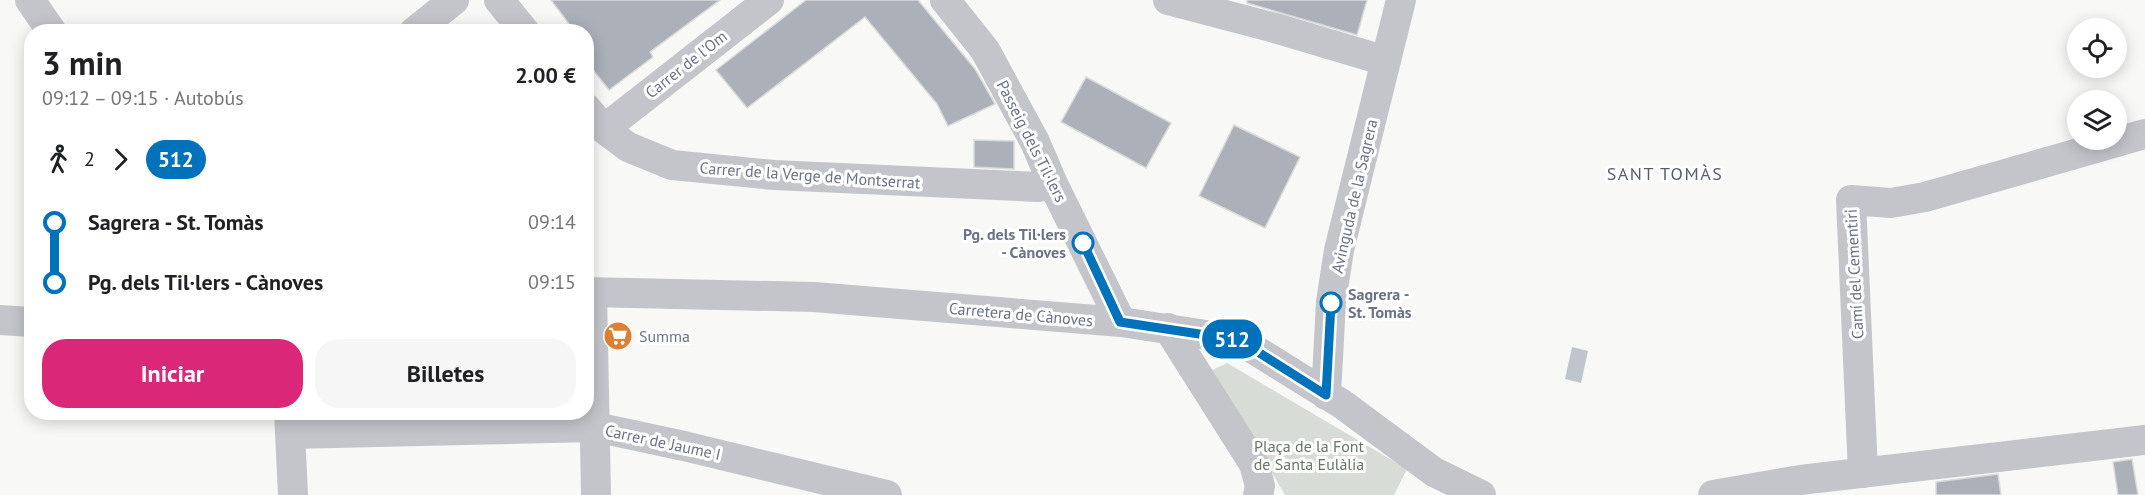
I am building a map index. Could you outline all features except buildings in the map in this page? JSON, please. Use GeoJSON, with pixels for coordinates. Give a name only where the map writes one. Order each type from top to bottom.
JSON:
{"type":"FeatureCollection","features":[{"type":"Feature","properties":{"kind":"street"},"geometry":{"type":"LineString","coordinates":[[30,0],[46,24]]}},
{"type":"Feature","properties":{"kind":"street"},"geometry":{"type":"LineString","coordinates":[[424,24],[454,0]]}},
{"type":"Feature","properties":{"kind":"street"},"geometry":{"type":"LineString","coordinates":[[499,0],[518,24]]}},
{"type":"Feature","properties":{"kind":"street","name":"Carrer de l'Om"},"geometry":{"type":"LineString","coordinates":[[595,118],[769,0]]}},
{"type":"Feature","properties":{"kind":"street","name":"Passeig dels Til·lers"},"geometry":{"type":"LineString","coordinates":[[945,0],[986,50],[1035,141],[1053,184],[1120,322]]}},
{"type":"Feature","properties":{"kind":"street"},"geometry":{"type":"LineString","coordinates":[[1168,0],[1275,28],[1386,61]]}},
{"type":"Feature","properties":{"kind":"street","name":"Avinguda de la Sagrera"},"geometry":{"type":"LineString","coordinates":[[1326,395],[1331,302],[1339,250],[1401,0]]}},
{"type":"Feature","properties":{"kind":"street","name":"Carrer de la Verge de Montserrat"},"geometry":{"type":"LineString","coordinates":[[595,118],[628,147],[672,165],[774,176],[888,182],[1038,187],[1053,184]]}},
{"type":"Feature","properties":{"kind":"street","name":"Camí del Cementiri"},"geometry":{"type":"LineString","coordinates":[[1863,472],[1851,200],[1891,203],[1925,197],[2145,134]]}},
{"type":"Feature","properties":{"kind":"street","name":"Carretera de Cànoves"},"geometry":{"type":"LineString","coordinates":[[594,292],[814,297],[1120,322],[1239,340],[1326,395],[1434,472],[1480,495]]}},
{"type":"Feature","properties":{"kind":"street"},"geometry":{"type":"LineString","coordinates":[[0,320],[24,322]]}},
{"type":"Feature","properties":{"kind":"street"},"geometry":{"type":"LineString","coordinates":[[1168,328],[1254,464],[1260,486],[1258,495]]}},
{"type":"Feature","properties":{"kind":"street"},"geometry":{"type":"LineString","coordinates":[[594,401],[596,495]]}},
{"type":"Feature","properties":{"kind":"street"},"geometry":{"type":"LineString","coordinates":[[289,423],[293,495]]}},
{"type":"Feature","properties":{"kind":"street","name":"Carrer de Jaume I"},"geometry":{"type":"LineString","coordinates":[[289,423],[595,428],[684,446],[887,495]]}},
{"type":"Feature","properties":{"kind":"street"},"geometry":{"type":"LineString","coordinates":[[1713,495],[1800,480],[2145,440]]}},
{"type":"Feature","properties":{"kind":"green space","name":"Plaça de la Font de Santa Eulàlia"},"geometry":{"type":"Polygon","coordinates":[[[1227,363],[1407,469],[1394,495],[1285,495],[1212,370],[1227,363]]]}},
{"type":"Feature","properties":{"kind":"shaded area"},"geometry":{"type":"Polygon","coordinates":[[[1572,347],[1588,351],[1581,383],[1565,379],[1572,347]]]}},
{"type":"Feature","properties":{"kind":"bus line","name":"512"},"geometry":{"type":"LineString","coordinates":[[1083,243],[1120,322],[1239,340],[1326,395],[1331,303]]}},
{"type":"Feature","properties":{"kind":"place","name":"Pg. dels Til·lers - Cànoves"},"geometry":{"type":"Point","coordinates":[1083,243]}},
{"type":"Feature","properties":{"kind":"place","name":"Sagrera - St. Tomàs"},"geometry":{"type":"Point","coordinates":[1331,303]}},
{"type":"Feature","properties":{"kind":"place","name":"Summa"},"geometry":{"type":"Point","coordinates":[618,336]}},
{"type":"Feature","properties":{"kind":"district","name":"SANT TOMÀS"},"geometry":{"type":"Point","coordinates":[1665,174]}}]}
